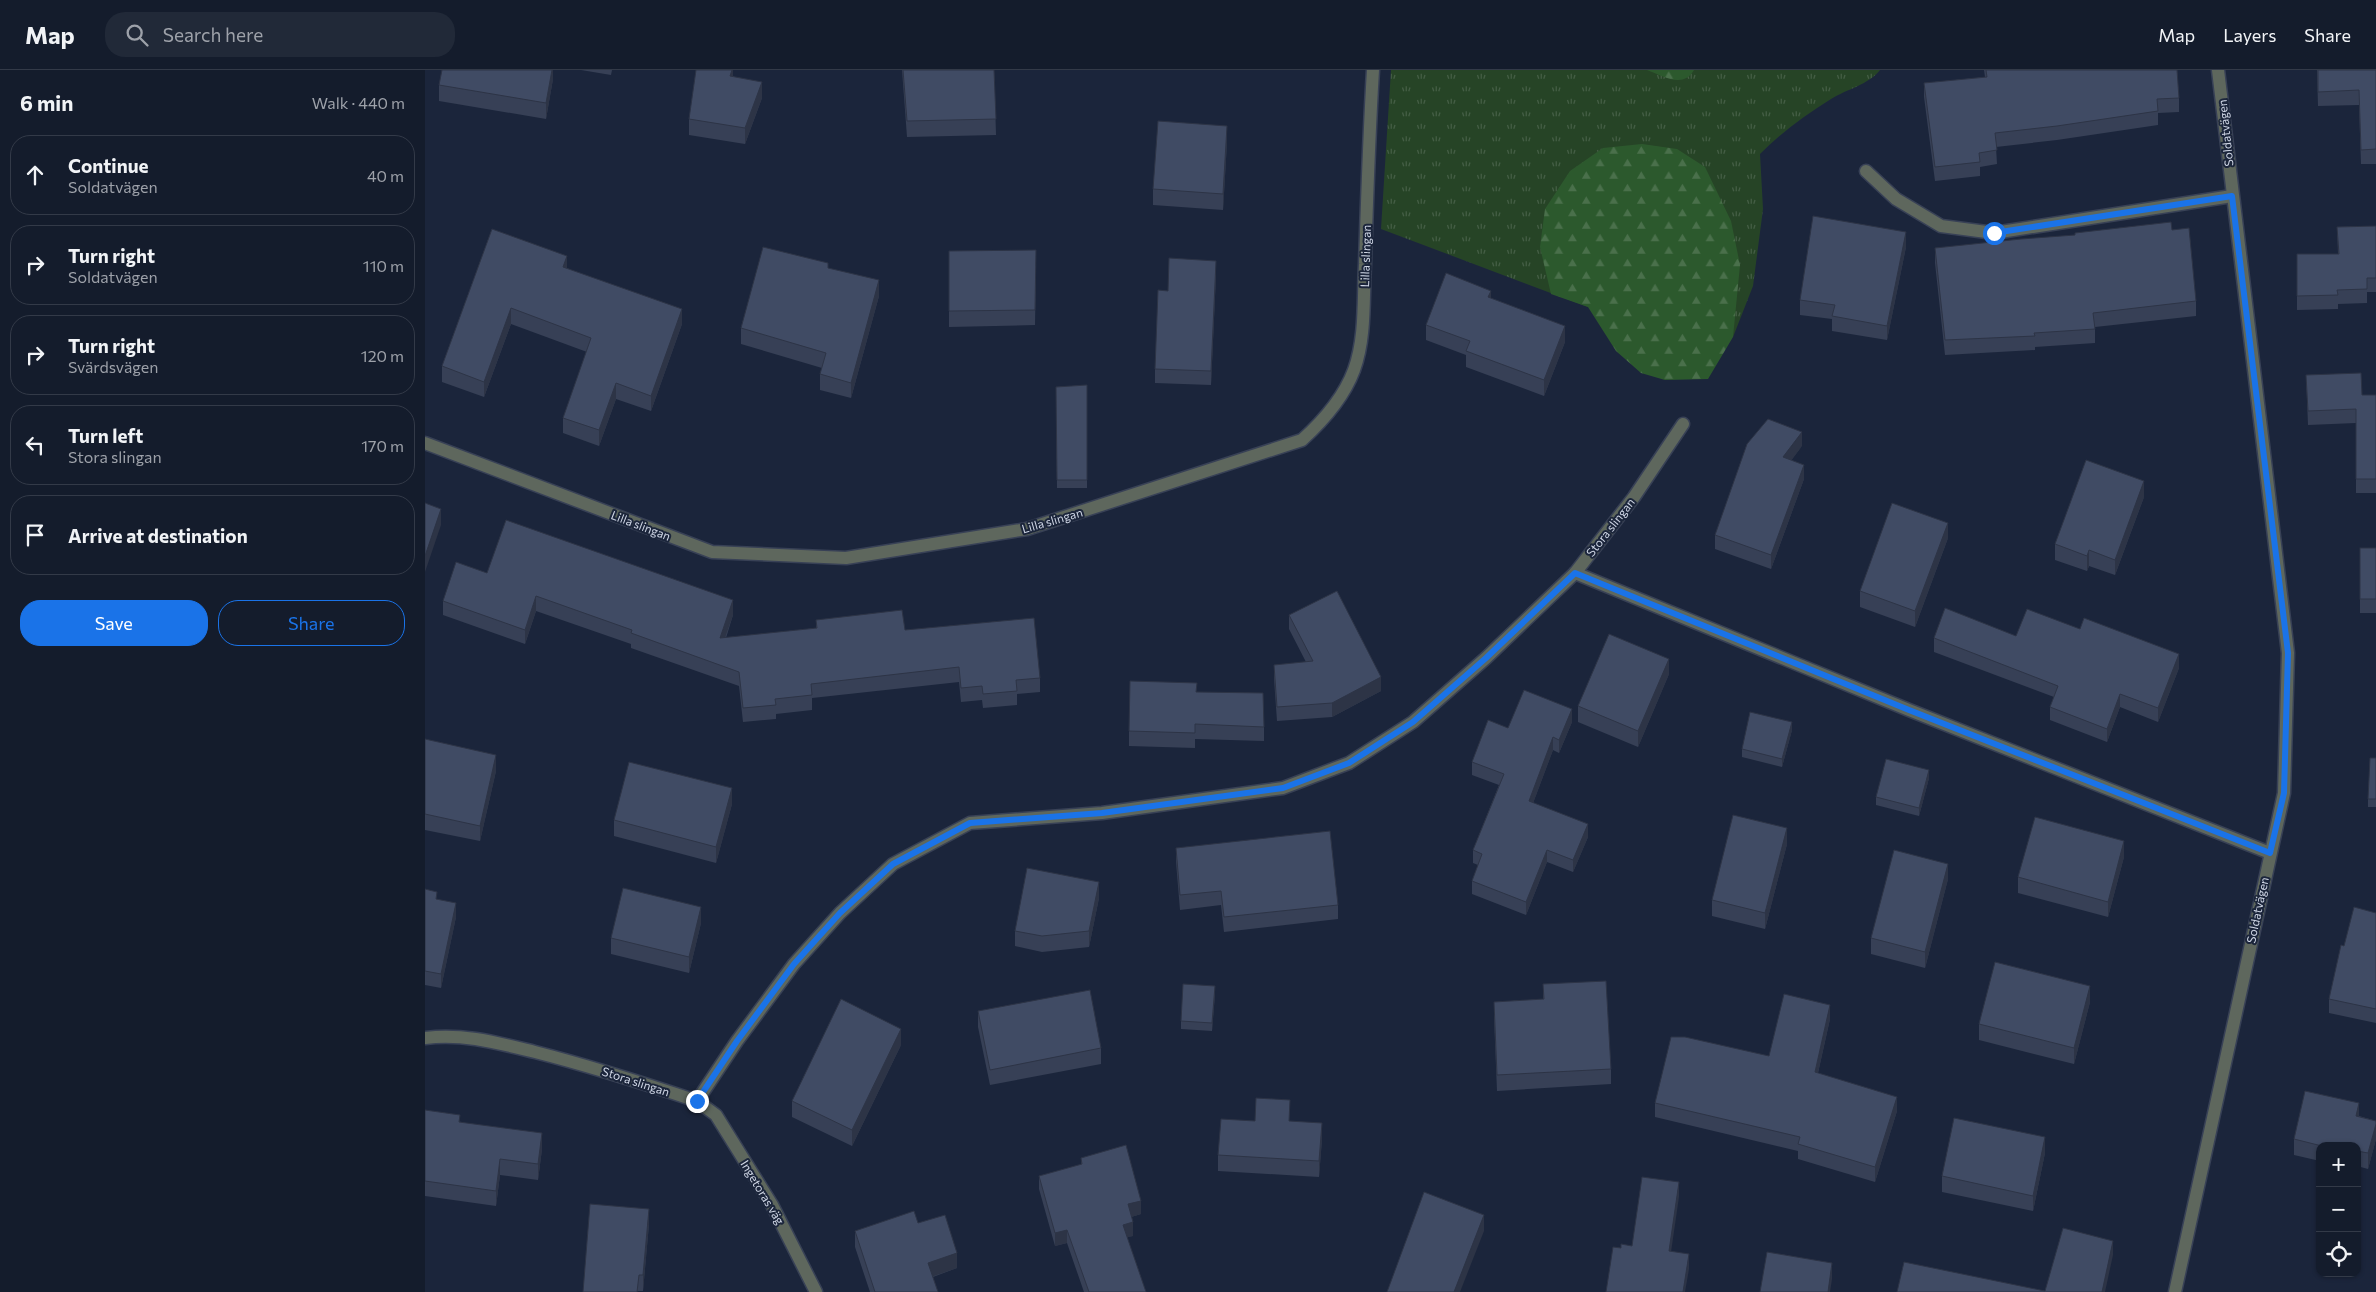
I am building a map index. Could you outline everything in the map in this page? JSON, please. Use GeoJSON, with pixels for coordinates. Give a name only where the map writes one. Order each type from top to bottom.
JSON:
{"type":"FeatureCollection","features":[{"type":"Feature","properties":{"kind":"street","name":"Lilla slingan"},"geometry":{"type":"LineString","coordinates":[[425,443],[712,552],[846,558],[1027,529],[1302,440],[1324,420],[1340,395],[1353,371],[1361,344],[1373,70]]}},
{"type":"Feature","properties":{"kind":"street","name":"Soldatvägen"},"geometry":{"type":"LineString","coordinates":[[2175,1292],[2284,793],[2288,653],[2218,70]]}},
{"type":"Feature","properties":{"kind":"street"},"geometry":{"type":"LineString","coordinates":[[1866,171],[1896,199],[1941,226],[1994,233],[2232,196]]}},
{"type":"Feature","properties":{"kind":"street","name":"Stora slingan"},"geometry":{"type":"LineString","coordinates":[[425,1038],[444,1036],[485,1040],[589,1066],[697,1101],[737,1041],[794,964],[840,913],[893,864],[970,823],[1102,813],[1283,788],[1349,763],[1413,722],[1486,658],[1575,573],[1634,497],[1683,424]]}},
{"type":"Feature","properties":{"kind":"street"},"geometry":{"type":"LineString","coordinates":[[1575,573],[1909,710],[2270,853]]}},
{"type":"Feature","properties":{"kind":"street","name":"Ingetoras väg"},"geometry":{"type":"LineString","coordinates":[[697,1101],[716,1116],[773,1205],[816,1292]]}},
{"type":"Feature","properties":{"kind":"green space"},"geometry":{"type":"Polygon","coordinates":[[[1391,70],[1880,70],[1870,79],[1837,95],[1812,111],[1760,154],[1763,209],[1753,286],[1733,337],[1588,307],[1381,229],[1391,70]]]}},
{"type":"Feature","properties":{"kind":"green space"},"geometry":{"type":"Polygon","coordinates":[[[1647,70],[1694,70],[1689,76],[1679,80],[1666,78],[1647,70]]]}},
{"type":"Feature","properties":{"kind":"green space"},"geometry":{"type":"Polygon","coordinates":[[[1642,144],[1677,149],[1705,167],[1731,221],[1740,265],[1733,337],[1708,379],[1665,380],[1641,373],[1616,351],[1588,307],[1551,294],[1540,247],[1545,209],[1570,171],[1603,148],[1642,144]]]}},
{"type":"Feature","properties":{"kind":"building"},"geometry":{"type":"Polygon","coordinates":[[[442,70],[552,70],[546,103],[439,85],[442,70]]]}},
{"type":"Feature","properties":{"kind":"building"},"geometry":{"type":"Polygon","coordinates":[[[696,70],[732,70],[730,76],[762,82],[745,128],[689,119],[696,70]]]}},
{"type":"Feature","properties":{"kind":"building"},"geometry":{"type":"Polygon","coordinates":[[[903,70],[994,70],[996,119],[907,121],[903,70]]]}},
{"type":"Feature","properties":{"kind":"building"},"geometry":{"type":"Polygon","coordinates":[[[1986,70],[2177,70],[2179,98],[2157,99],[2158,111],[1995,133],[1997,150],[1979,153],[1980,162],[1935,167],[1924,83],[1987,77],[1986,70]]]}},
{"type":"Feature","properties":{"kind":"building"},"geometry":{"type":"Polygon","coordinates":[[[2318,70],[2376,70],[2376,149],[2361,150],[2359,90],[2318,92],[2318,70]]]}},
{"type":"Feature","properties":{"kind":"building"},"geometry":{"type":"Polygon","coordinates":[[[1158,121],[1227,126],[1223,194],[1153,189],[1158,121]]]}},
{"type":"Feature","properties":{"kind":"building"},"geometry":{"type":"Polygon","coordinates":[[[1813,216],[1906,232],[1887,326],[1832,316],[1835,305],[1800,300],[1813,216]]]}},
{"type":"Feature","properties":{"kind":"building"},"geometry":{"type":"Polygon","coordinates":[[[2171,222],[2172,230],[2189,228],[2196,301],[2093,313],[2095,329],[2034,333],[2035,336],[1945,340],[1935,248],[2075,235],[2075,233],[2171,222]]]}},
{"type":"Feature","properties":{"kind":"building"},"geometry":{"type":"Polygon","coordinates":[[[2376,226],[2376,278],[2367,278],[2367,289],[2337,290],[2338,295],[2297,296],[2297,254],[2339,254],[2337,227],[2376,226]]]}},
{"type":"Feature","properties":{"kind":"building"},"geometry":{"type":"Polygon","coordinates":[[[492,229],[567,256],[563,267],[682,309],[651,396],[616,383],[599,430],[563,418],[591,338],[511,308],[484,382],[442,366],[492,229]]]}},
{"type":"Feature","properties":{"kind":"building"},"geometry":{"type":"Polygon","coordinates":[[[763,247],[828,263],[828,268],[879,280],[851,383],[820,374],[826,353],[741,328],[763,247]]]}},
{"type":"Feature","properties":{"kind":"building"},"geometry":{"type":"Polygon","coordinates":[[[1036,250],[1035,310],[949,311],[949,251],[1036,250]]]}},
{"type":"Feature","properties":{"kind":"building"},"geometry":{"type":"Polygon","coordinates":[[[1169,258],[1216,261],[1211,371],[1155,369],[1158,290],[1168,291],[1169,258]]]}},
{"type":"Feature","properties":{"kind":"building"},"geometry":{"type":"Polygon","coordinates":[[[1446,273],[1491,291],[1488,297],[1565,326],[1544,380],[1466,351],[1470,341],[1426,325],[1446,273]]]}},
{"type":"Feature","properties":{"kind":"building"},"geometry":{"type":"Polygon","coordinates":[[[2361,373],[2362,395],[2376,395],[2376,479],[2356,479],[2356,409],[2308,411],[2306,375],[2361,373]]]}},
{"type":"Feature","properties":{"kind":"building"},"geometry":{"type":"Polygon","coordinates":[[[1087,385],[1087,480],[1057,480],[1056,387],[1087,385]]]}},
{"type":"Feature","properties":{"kind":"building"},"geometry":{"type":"Polygon","coordinates":[[[1768,419],[1802,432],[1783,457],[1804,465],[1771,555],[1715,535],[1747,444],[1768,419]]]}},
{"type":"Feature","properties":{"kind":"building"},"geometry":{"type":"Polygon","coordinates":[[[2086,460],[2144,481],[2115,560],[2089,550],[2087,556],[2055,544],[2086,460]]]}},
{"type":"Feature","properties":{"kind":"building"},"geometry":{"type":"Polygon","coordinates":[[[425,503],[441,509],[425,556],[425,503]]]}},
{"type":"Feature","properties":{"kind":"building"},"geometry":{"type":"Polygon","coordinates":[[[1892,503],[1948,523],[1915,611],[1860,591],[1892,503]]]}},
{"type":"Feature","properties":{"kind":"building"},"geometry":{"type":"Polygon","coordinates":[[[506,520],[733,600],[720,638],[817,628],[816,620],[902,610],[905,630],[1034,618],[1040,678],[1016,680],[1017,691],[983,694],[982,686],[961,688],[959,667],[811,684],[812,695],[775,699],[776,705],[743,708],[739,672],[631,633],[632,630],[536,596],[525,630],[443,601],[456,562],[487,573],[506,520]]]}},
{"type":"Feature","properties":{"kind":"building"},"geometry":{"type":"Polygon","coordinates":[[[2360,548],[2376,548],[2376,599],[2360,599],[2360,548]]]}},
{"type":"Feature","properties":{"kind":"building"},"geometry":{"type":"Polygon","coordinates":[[[1337,591],[1381,677],[1332,703],[1277,707],[1274,665],[1313,661],[1289,615],[1337,591]]]}},
{"type":"Feature","properties":{"kind":"building"},"geometry":{"type":"Polygon","coordinates":[[[1945,608],[2016,636],[2027,609],[2080,629],[2084,618],[2179,654],[2158,708],[2120,694],[2107,729],[2050,707],[2058,686],[1934,638],[1945,608]]]}},
{"type":"Feature","properties":{"kind":"building"},"geometry":{"type":"Polygon","coordinates":[[[1609,634],[1669,659],[1638,731],[1578,706],[1609,634]]]}},
{"type":"Feature","properties":{"kind":"building"},"geometry":{"type":"Polygon","coordinates":[[[1130,681],[1197,683],[1196,692],[1263,693],[1264,727],[1195,724],[1195,733],[1129,731],[1130,681]]]}},
{"type":"Feature","properties":{"kind":"building"},"geometry":{"type":"Polygon","coordinates":[[[1524,690],[1572,709],[1559,740],[1553,737],[1529,801],[1588,824],[1573,860],[1547,850],[1526,902],[1472,881],[1482,854],[1473,850],[1504,774],[1472,762],[1488,720],[1508,728],[1524,690]]]}},
{"type":"Feature","properties":{"kind":"building"},"geometry":{"type":"Polygon","coordinates":[[[1750,712],[1792,722],[1782,759],[1742,749],[1750,712]]]}},
{"type":"Feature","properties":{"kind":"building"},"geometry":{"type":"Polygon","coordinates":[[[425,739],[496,755],[480,826],[425,814],[425,739]]]}},
{"type":"Feature","properties":{"kind":"building"},"geometry":{"type":"Polygon","coordinates":[[[2370,758],[2376,758],[2376,799],[2368,799],[2370,758]]]}},
{"type":"Feature","properties":{"kind":"building"},"geometry":{"type":"Polygon","coordinates":[[[1886,759],[1929,770],[1919,808],[1876,797],[1886,759]]]}},
{"type":"Feature","properties":{"kind":"building"},"geometry":{"type":"Polygon","coordinates":[[[629,762],[732,788],[716,847],[614,820],[629,762]]]}},
{"type":"Feature","properties":{"kind":"building"},"geometry":{"type":"Polygon","coordinates":[[[1733,815],[1787,828],[1765,913],[1712,900],[1733,815]]]}},
{"type":"Feature","properties":{"kind":"building"},"geometry":{"type":"Polygon","coordinates":[[[2035,817],[2124,841],[2108,902],[2018,877],[2035,817]]]}},
{"type":"Feature","properties":{"kind":"building"},"geometry":{"type":"Polygon","coordinates":[[[1330,831],[1338,905],[1224,917],[1221,891],[1180,895],[1176,848],[1330,831]]]}},
{"type":"Feature","properties":{"kind":"building"},"geometry":{"type":"Polygon","coordinates":[[[1894,850],[1948,864],[1925,952],[1871,938],[1894,850]]]}},
{"type":"Feature","properties":{"kind":"building"},"geometry":{"type":"Polygon","coordinates":[[[1027,868],[1099,882],[1089,931],[1042,936],[1015,931],[1027,868]]]}},
{"type":"Feature","properties":{"kind":"building"},"geometry":{"type":"Polygon","coordinates":[[[623,888],[701,907],[689,957],[611,938],[623,888]]]}},
{"type":"Feature","properties":{"kind":"building"},"geometry":{"type":"Polygon","coordinates":[[[425,889],[437,892],[436,899],[456,903],[441,974],[425,971],[425,889]]]}},
{"type":"Feature","properties":{"kind":"building"},"geometry":{"type":"Polygon","coordinates":[[[2354,907],[2376,913],[2376,1009],[2329,999],[2341,945],[2344,946],[2354,907]]]}},
{"type":"Feature","properties":{"kind":"building"},"geometry":{"type":"Polygon","coordinates":[[[1995,962],[2090,986],[2074,1048],[1979,1024],[1995,962]]]}},
{"type":"Feature","properties":{"kind":"building"},"geometry":{"type":"Polygon","coordinates":[[[1606,981],[1611,1069],[1497,1075],[1494,1002],[1544,999],[1543,984],[1606,981]]]}},
{"type":"Feature","properties":{"kind":"building"},"geometry":{"type":"Polygon","coordinates":[[[1183,984],[1215,986],[1212,1023],[1181,1021],[1183,984]]]}},
{"type":"Feature","properties":{"kind":"building"},"geometry":{"type":"Polygon","coordinates":[[[1090,990],[1101,1048],[990,1070],[978,1011],[1090,990]]]}},
{"type":"Feature","properties":{"kind":"building"},"geometry":{"type":"Polygon","coordinates":[[[1784,994],[1830,1005],[1815,1072],[1897,1097],[1875,1167],[1798,1144],[1800,1137],[1655,1103],[1671,1037],[1685,1037],[1769,1056],[1784,994]]]}},
{"type":"Feature","properties":{"kind":"building"},"geometry":{"type":"Polygon","coordinates":[[[841,999],[901,1029],[852,1130],[792,1101],[841,999]]]}},
{"type":"Feature","properties":{"kind":"building"},"geometry":{"type":"Polygon","coordinates":[[[2305,1091],[2359,1103],[2356,1116],[2376,1121],[2368,1153],[2361,1152],[2361,1142],[2316,1142],[2316,1144],[2294,1139],[2305,1091]]]}},
{"type":"Feature","properties":{"kind":"building"},"geometry":{"type":"Polygon","coordinates":[[[1256,1098],[1290,1100],[1289,1121],[1322,1123],[1319,1161],[1218,1155],[1221,1119],[1255,1121],[1256,1098]]]}},
{"type":"Feature","properties":{"kind":"building"},"geometry":{"type":"Polygon","coordinates":[[[425,1110],[460,1115],[459,1122],[542,1133],[538,1164],[500,1159],[496,1191],[425,1181],[425,1110]]]}},
{"type":"Feature","properties":{"kind":"building"},"geometry":{"type":"Polygon","coordinates":[[[1954,1118],[2045,1137],[2033,1196],[1942,1176],[1954,1118]]]}},
{"type":"Feature","properties":{"kind":"building"},"geometry":{"type":"Polygon","coordinates":[[[1126,1145],[1141,1201],[1128,1204],[1133,1222],[1123,1225],[1146,1292],[1089,1292],[1067,1230],[1055,1233],[1039,1176],[1082,1164],[1081,1158],[1126,1145]]]}},
{"type":"Feature","properties":{"kind":"building"},"geometry":{"type":"Polygon","coordinates":[[[1642,1177],[1679,1182],[1669,1251],[1689,1254],[1683,1292],[1606,1292],[1613,1247],[1621,1248],[1621,1244],[1632,1246],[1642,1177]]]}},
{"type":"Feature","properties":{"kind":"building"},"geometry":{"type":"Polygon","coordinates":[[[1424,1192],[1484,1215],[1454,1292],[1387,1292],[1424,1192]]]}},
{"type":"Feature","properties":{"kind":"building"},"geometry":{"type":"Polygon","coordinates":[[[590,1204],[649,1209],[643,1275],[639,1275],[637,1292],[583,1292],[590,1204]]]}},
{"type":"Feature","properties":{"kind":"building"},"geometry":{"type":"Polygon","coordinates":[[[914,1211],[918,1223],[945,1215],[957,1253],[928,1263],[938,1292],[875,1292],[855,1231],[914,1211]]]}},
{"type":"Feature","properties":{"kind":"building"},"geometry":{"type":"Polygon","coordinates":[[[2063,1228],[2113,1241],[2102,1292],[1897,1292],[1904,1262],[2045,1291],[2063,1228]]]}},
{"type":"Feature","properties":{"kind":"building"},"geometry":{"type":"Polygon","coordinates":[[[1767,1252],[1832,1263],[1828,1292],[1760,1292],[1767,1252]]]}},
{"type":"Feature","properties":{"kind":"route"},"geometry":{"type":"LineString","coordinates":[[697,1101],[737,1041],[794,964],[840,913],[893,864],[970,823],[1102,813],[1283,788],[1349,763],[1413,722],[1486,658],[1575,573],[1909,710],[2270,853],[2284,793],[2288,653],[2232,196],[1994,233]]}}]}
